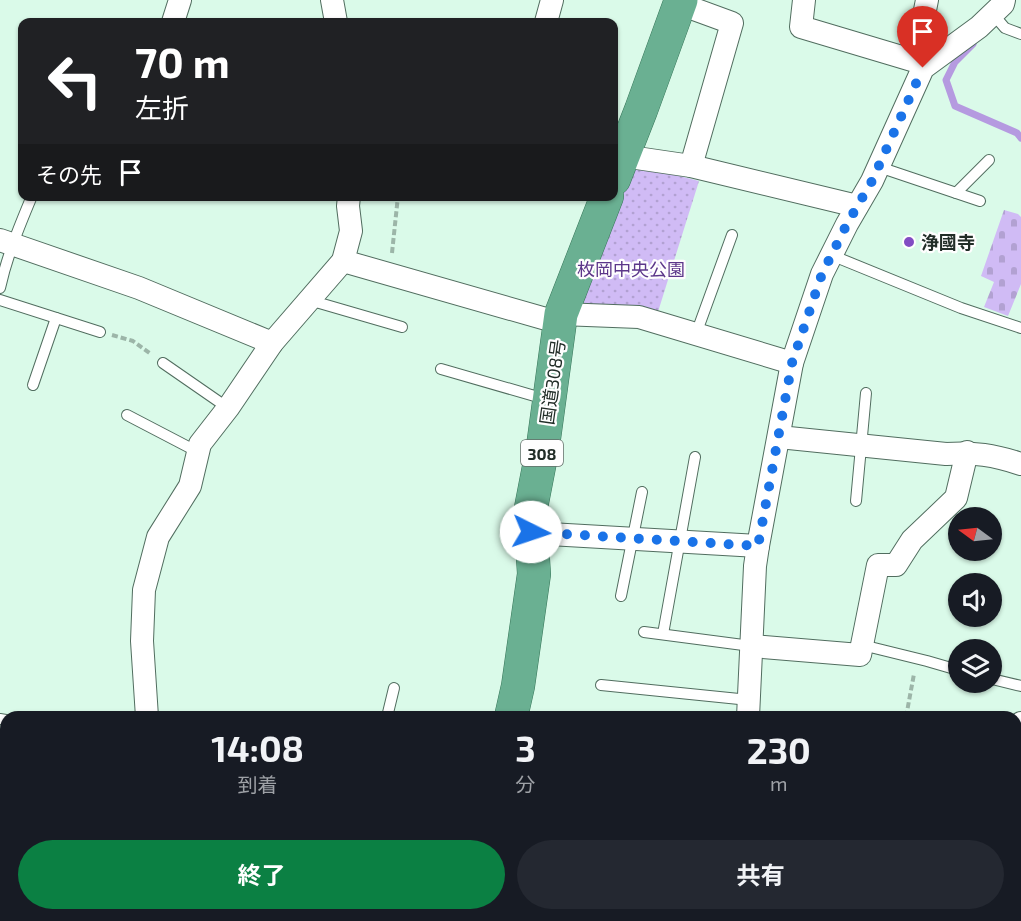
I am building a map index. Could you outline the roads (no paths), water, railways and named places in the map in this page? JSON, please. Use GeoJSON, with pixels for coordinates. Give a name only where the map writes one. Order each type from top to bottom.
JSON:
{"type":"FeatureCollection","features":[{"type":"Feature","properties":{"kind":"highway"},"geometry":{"type":"LineString","coordinates":[[618,159],[680,2]]}},
{"type":"Feature","properties":{"kind":"highway","name":"国道308号"},"geometry":{"type":"LineString","coordinates":[[512,711],[534,574],[530,513],[543,446],[561,318],[605,201]]}},
{"type":"Feature","properties":{"kind":"street"},"geometry":{"type":"LineString","coordinates":[[174,18],[180,0]]}},
{"type":"Feature","properties":{"kind":"street"},"geometry":{"type":"LineString","coordinates":[[332,0],[335,18]]}},
{"type":"Feature","properties":{"kind":"street"},"geometry":{"type":"LineString","coordinates":[[547,18],[552,0]]}},
{"type":"Feature","properties":{"kind":"street"},"geometry":{"type":"LineString","coordinates":[[804,0],[801,27],[919,64],[999,15]]}},
{"type":"Feature","properties":{"kind":"street"},"geometry":{"type":"LineString","coordinates":[[748,709],[755,566],[792,363],[822,274],[879,167],[919,64],[927,0]]}},
{"type":"Feature","properties":{"kind":"street"},"geometry":{"type":"LineString","coordinates":[[680,2],[732,23],[691,166]]}},
{"type":"Feature","properties":{"kind":"street"},"geometry":{"type":"LineString","coordinates":[[618,162],[691,166],[857,206]]}},
{"type":"Feature","properties":{"kind":"street"},"geometry":{"type":"LineString","coordinates":[[147,711],[142,641],[144,590],[158,537],[190,486],[200,444],[228,408],[272,343],[343,261],[351,231],[348,201]]}},
{"type":"Feature","properties":{"kind":"street"},"geometry":{"type":"LineString","coordinates":[[6,242],[139,288],[272,343]]}},
{"type":"Feature","properties":{"kind":"street"},"geometry":{"type":"LineString","coordinates":[[343,261],[561,318],[639,317],[792,363]]}},
{"type":"Feature","properties":{"kind":"street"},"geometry":{"type":"LineString","coordinates":[[779,437],[946,454],[967,452],[997,456],[1021,464]]}},
{"type":"Feature","properties":{"kind":"street"},"geometry":{"type":"LineString","coordinates":[[752,646],[860,655],[878,565],[896,565],[912,540],[956,498],[967,452]]}},
{"type":"Feature","properties":{"kind":"street"},"geometry":{"type":"LineString","coordinates":[[531,532],[758,546]]}},
{"type":"Feature","properties":{"kind":"lane"},"geometry":{"type":"LineString","coordinates":[[999,15],[1021,34]]}},
{"type":"Feature","properties":{"kind":"lane"},"geometry":{"type":"LineString","coordinates":[[956,193],[989,160]]}},
{"type":"Feature","properties":{"kind":"lane"},"geometry":{"type":"LineString","coordinates":[[879,167],[980,201]]}},
{"type":"Feature","properties":{"kind":"lane"},"geometry":{"type":"LineString","coordinates":[[0,288],[6,242],[29,201]]}},
{"type":"Feature","properties":{"kind":"lane"},"geometry":{"type":"LineString","coordinates":[[696,334],[732,235]]}},
{"type":"Feature","properties":{"kind":"lane"},"geometry":{"type":"LineString","coordinates":[[831,255],[961,308],[1021,328]]}},
{"type":"Feature","properties":{"kind":"lane"},"geometry":{"type":"LineString","coordinates":[[0,300],[100,332]]}},
{"type":"Feature","properties":{"kind":"lane"},"geometry":{"type":"LineString","coordinates":[[309,300],[402,327]]}},
{"type":"Feature","properties":{"kind":"lane"},"geometry":{"type":"LineString","coordinates":[[33,385],[56,318]]}},
{"type":"Feature","properties":{"kind":"lane"},"geometry":{"type":"LineString","coordinates":[[163,363],[228,408]]}},
{"type":"Feature","properties":{"kind":"lane"},"geometry":{"type":"LineString","coordinates":[[441,369],[549,400]]}},
{"type":"Feature","properties":{"kind":"lane"},"geometry":{"type":"LineString","coordinates":[[856,501],[866,393]]}},
{"type":"Feature","properties":{"kind":"lane"},"geometry":{"type":"LineString","coordinates":[[128,415],[198,452]]}},
{"type":"Feature","properties":{"kind":"lane"},"geometry":{"type":"LineString","coordinates":[[663,634],[695,456]]}},
{"type":"Feature","properties":{"kind":"lane"},"geometry":{"type":"LineString","coordinates":[[621,596],[642,492]]}},
{"type":"Feature","properties":{"kind":"lane"},"geometry":{"type":"LineString","coordinates":[[644,632],[752,646]]}},
{"type":"Feature","properties":{"kind":"lane"},"geometry":{"type":"LineString","coordinates":[[862,645],[948,667]]}},
{"type":"Feature","properties":{"kind":"lane"},"geometry":{"type":"LineString","coordinates":[[1002,681],[1021,686]]}},
{"type":"Feature","properties":{"kind":"lane"},"geometry":{"type":"LineString","coordinates":[[601,685],[748,709]]}},
{"type":"Feature","properties":{"kind":"lane"},"geometry":{"type":"LineString","coordinates":[[388,711],[394,688]]}},
{"type":"Feature","properties":{"kind":"waterway"},"geometry":{"type":"LineString","coordinates":[[973,44],[955,62],[946,80],[955,106],[1017,133],[1021,138]]}},
{"type":"Feature","properties":{"kind":"place","name":"浄國寺"},"geometry":{"type":"Point","coordinates":[909,242]}},
{"type":"Feature","properties":{"kind":"park label","name":"枚岡中央公園"},"geometry":{"type":"Point","coordinates":[631,269]}}]}
